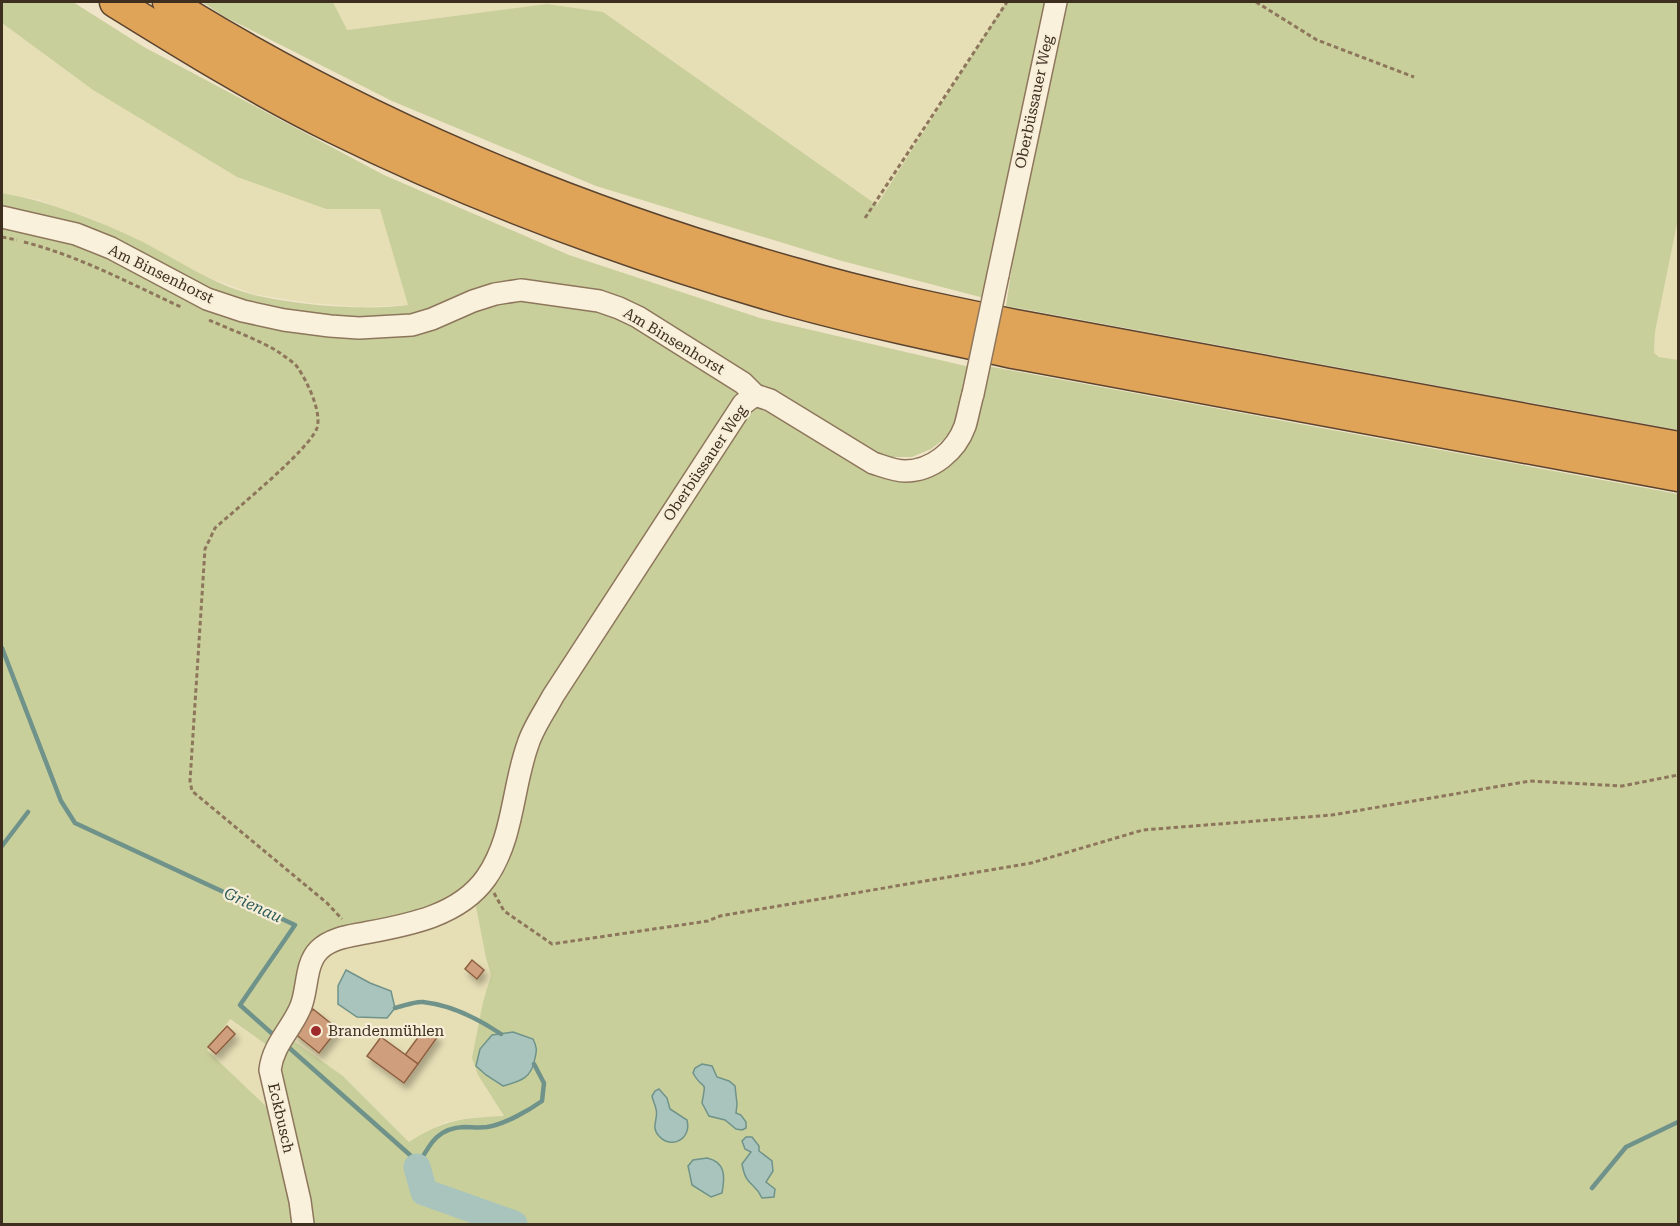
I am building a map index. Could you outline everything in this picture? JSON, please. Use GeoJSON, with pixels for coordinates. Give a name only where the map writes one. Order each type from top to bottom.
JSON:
{"type":"FeatureCollection","features":[{"type":"Feature","properties":{"kind":"highway"},"geometry":{"type":"LineString","coordinates":[[115,2],[245,79],[334,128],[519,209],[594,239],[683,269],[825,310],[1013,353],[1678,476]]}},
{"type":"Feature","properties":{"kind":"highway"},"geometry":{"type":"LineString","coordinates":[[168,2],[309,82],[441,147],[604,213],[692,243],[798,274],[909,302],[1016,325],[1678,447]]}},
{"type":"Feature","properties":{"kind":"street","name":"Oberbüssauer Weg"},"geometry":{"type":"LineString","coordinates":[[318,951],[340,938],[399,927],[443,912],[465,899],[485,879],[502,849],[528,743],[554,696],[743,404],[755,395],[770,400],[873,463],[905,471],[922,469],[933,464],[954,446],[964,427],[973,394],[1056,2]]}},
{"type":"Feature","properties":{"kind":"street","name":"Am Binsenhorst"},"geometry":{"type":"LineString","coordinates":[[2,217],[76,234],[111,248],[207,299],[296,322],[359,328],[412,325],[473,301],[495,294],[521,290],[599,301],[638,317],[742,383],[755,395]]}},
{"type":"Feature","properties":{"kind":"street","name":"Eckbusch"},"geometry":{"type":"LineString","coordinates":[[303,1224],[300,1201],[270,1070],[274,1050],[300,1008],[306,993],[312,961],[318,951]]}},
{"type":"Feature","properties":{"kind":"path"},"geometry":{"type":"LineString","coordinates":[[865,218],[1007,2]]}},
{"type":"Feature","properties":{"kind":"path"},"geometry":{"type":"LineString","coordinates":[[1257,2],[1317,40],[1414,77]]}},
{"type":"Feature","properties":{"kind":"path"},"geometry":{"type":"LineString","coordinates":[[2,237],[53,249],[188,310]]}},
{"type":"Feature","properties":{"kind":"path"},"geometry":{"type":"LineString","coordinates":[[209,320],[278,352],[297,367],[315,402],[318,415],[317,428],[311,438],[298,453],[215,528],[205,549],[190,765],[192,791],[327,903],[356,935]]}},
{"type":"Feature","properties":{"kind":"path"},"geometry":{"type":"LineString","coordinates":[[485,879],[504,911],[552,944],[708,921],[732,914],[1031,863],[1143,830],[1332,815],[1530,781],[1622,786],[1678,775]]}},
{"type":"Feature","properties":{"kind":"shaded area"},"geometry":{"type":"Polygon","coordinates":[[[333,2],[1006,2],[877,205],[603,12],[547,4],[346,30],[333,2]]]}},
{"type":"Feature","properties":{"kind":"shaded area"},"geometry":{"type":"Polygon","coordinates":[[[2,23],[93,90],[237,177],[326,209],[381,209],[408,305],[363,307],[310,303],[253,294],[205,276],[93,219],[38,200],[2,193],[2,23]]]}},
{"type":"Feature","properties":{"kind":"shaded area"},"geometry":{"type":"Polygon","coordinates":[[[1678,219],[1678,360],[1659,357],[1654,353],[1655,332],[1678,219]]]}},
{"type":"Feature","properties":{"kind":"shaded area"},"geometry":{"type":"Polygon","coordinates":[[[474,897],[491,975],[483,1002],[478,1075],[504,1116],[445,1122],[409,1142],[343,1076],[284,1034],[318,951],[474,897]]]}},
{"type":"Feature","properties":{"kind":"shaded area"},"geometry":{"type":"Polygon","coordinates":[[[229,1019],[274,1050],[270,1110],[207,1050],[229,1019]]]}},
{"type":"Feature","properties":{"kind":"green space"},"geometry":{"type":"Polygon","coordinates":[[[2,2],[73,2],[144,47],[384,175],[569,255],[760,318],[970,367],[955,424],[944,439],[931,449],[912,457],[891,457],[873,451],[778,391],[761,410],[780,416],[878,476],[896,480],[931,473],[987,366],[1678,494],[1678,1224],[2,1224],[2,193],[39,201],[91,219],[143,242],[211,279],[239,291],[290,302],[331,306],[408,305],[380,209],[326,209],[237,177],[93,90],[2,23],[2,2]],[[474,897],[325,946],[284,1034],[343,1076],[409,1142],[454,1121],[504,1116],[478,1075],[472,1058],[491,975],[474,897]],[[230,1019],[207,1050],[270,1110],[274,1050],[230,1019]]]}},
{"type":"Feature","properties":{"kind":"green space"},"geometry":{"type":"Polygon","coordinates":[[[202,2],[333,2],[347,30],[547,4],[603,12],[877,205],[1006,2],[1051,2],[988,299],[842,261],[596,186],[392,101],[225,17],[202,2]]]}},
{"type":"Feature","properties":{"kind":"green space"},"geometry":{"type":"Polygon","coordinates":[[[1064,2],[1678,2],[1678,219],[1655,332],[1654,353],[1659,357],[1678,360],[1678,430],[1006,306],[1012,266],[1010,261],[1064,2]]]}},
{"type":"Feature","properties":{"kind":"water"},"geometry":{"type":"Polygon","coordinates":[[[346,970],[391,991],[395,1008],[387,1018],[357,1017],[338,1004],[338,986],[346,970]]]}},
{"type":"Feature","properties":{"kind":"water"},"geometry":{"type":"Polygon","coordinates":[[[513,1032],[533,1039],[536,1055],[534,1065],[525,1078],[503,1086],[476,1066],[480,1049],[492,1035],[513,1032]]]}},
{"type":"Feature","properties":{"kind":"water"},"geometry":{"type":"Polygon","coordinates":[[[702,1064],[712,1066],[717,1077],[735,1086],[736,1113],[741,1115],[746,1122],[746,1128],[736,1129],[725,1120],[709,1116],[702,1103],[704,1085],[693,1073],[695,1068],[702,1064]]]}},
{"type":"Feature","properties":{"kind":"water"},"geometry":{"type":"Polygon","coordinates":[[[659,1089],[667,1098],[670,1109],[687,1120],[688,1127],[684,1137],[674,1142],[664,1140],[656,1133],[657,1112],[652,1096],[659,1089]]]}},
{"type":"Feature","properties":{"kind":"water"},"geometry":{"type":"Polygon","coordinates":[[[746,1137],[752,1137],[759,1146],[759,1151],[772,1161],[773,1171],[766,1182],[775,1189],[774,1197],[762,1198],[746,1177],[742,1164],[751,1152],[745,1149],[742,1141],[746,1137]]]}},
{"type":"Feature","properties":{"kind":"water"},"geometry":{"type":"Polygon","coordinates":[[[707,1158],[718,1163],[724,1176],[722,1193],[711,1197],[692,1185],[688,1166],[693,1160],[707,1158]]]}},
{"type":"Feature","properties":{"kind":"building"},"geometry":{"type":"Polygon","coordinates":[[[472,960],[484,970],[477,979],[465,969],[472,960]]]}},
{"type":"Feature","properties":{"kind":"building","name":"Brandenmühlen"},"geometry":{"type":"Polygon","coordinates":[[[313,1009],[338,1029],[319,1053],[294,1033],[313,1009]]]}},
{"type":"Feature","properties":{"kind":"building"},"geometry":{"type":"Polygon","coordinates":[[[227,1026],[235,1034],[216,1054],[208,1047],[227,1026]]]}},
{"type":"Feature","properties":{"kind":"building"},"geometry":{"type":"Polygon","coordinates":[[[425,1028],[438,1036],[418,1064],[405,1055],[425,1028]]]}},
{"type":"Feature","properties":{"kind":"building"},"geometry":{"type":"Polygon","coordinates":[[[381,1037],[418,1064],[404,1083],[367,1056],[381,1037]]]}},
{"type":"Feature","properties":{"kind":"waterway","name":"Grienau"},"geometry":{"type":"LineString","coordinates":[[2,648],[61,801],[75,823],[295,925],[240,1005],[277,1038]]}},
{"type":"Feature","properties":{"kind":"waterway"},"geometry":{"type":"LineString","coordinates":[[2,846],[28,812]]}},
{"type":"Feature","properties":{"kind":"waterway"},"geometry":{"type":"LineString","coordinates":[[395,1008],[420,1002],[444,1006],[473,1018],[501,1034]]}},
{"type":"Feature","properties":{"kind":"waterway","name":"Grienau"},"geometry":{"type":"LineString","coordinates":[[286,1045],[410,1155],[417,1167]]}},
{"type":"Feature","properties":{"kind":"waterway","name":"Grienau"},"geometry":{"type":"LineString","coordinates":[[417,1167],[434,1140],[447,1131],[454,1128],[484,1127],[501,1123],[516,1117],[542,1101],[544,1083],[534,1064]]}},
{"type":"Feature","properties":{"kind":"waterway"},"geometry":{"type":"LineString","coordinates":[[1592,1188],[1626,1147],[1678,1122]]}},
{"type":"Feature","properties":{"kind":"waterway","name":"Grienau"},"geometry":{"type":"LineString","coordinates":[[417,1167],[424,1192],[514,1224]]}},
{"type":"Feature","properties":{"kind":"place","name":"Brandenmühlen"},"geometry":{"type":"Point","coordinates":[316,1031]}}]}
